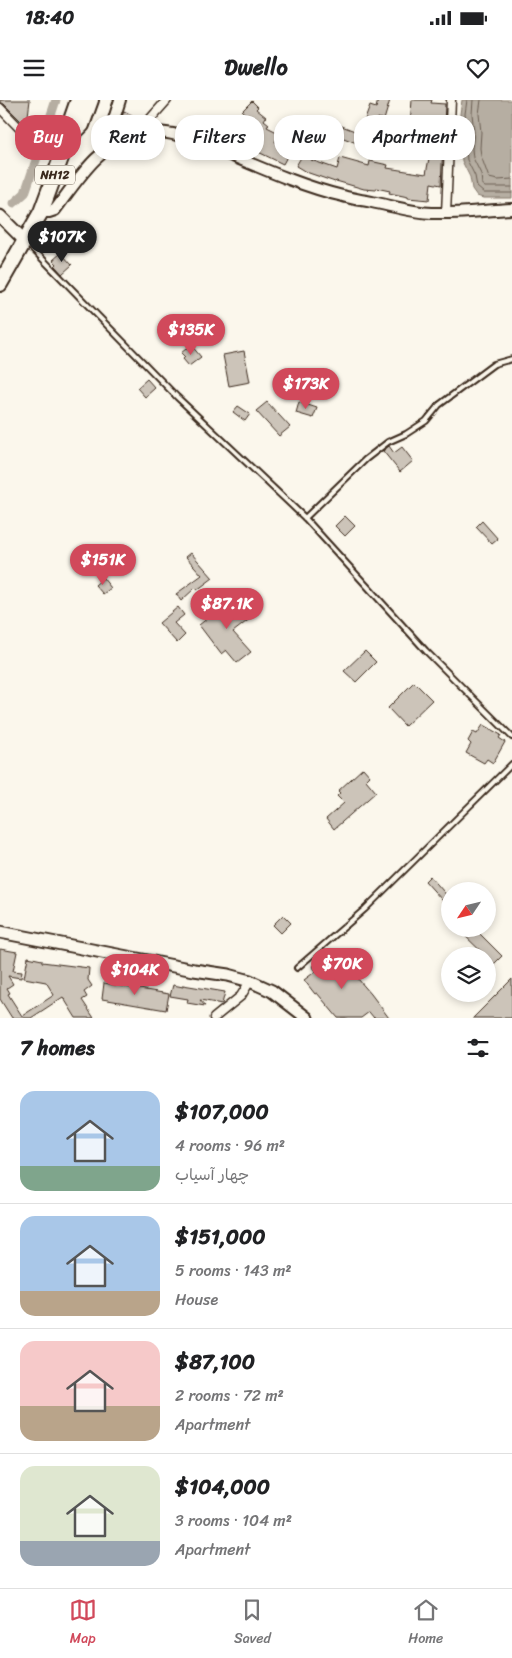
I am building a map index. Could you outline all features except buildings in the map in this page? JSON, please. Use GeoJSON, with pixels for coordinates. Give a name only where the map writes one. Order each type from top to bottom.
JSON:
{"type":"FeatureCollection","features":[{"type":"Feature","properties":{"kind":"highway","name":"NH12"},"geometry":{"type":"LineString","coordinates":[[73,115],[78,100]]}},
{"type":"Feature","properties":{"kind":"highway","name":"NH12"},"geometry":{"type":"LineString","coordinates":[[81,126],[91,100]]}},
{"type":"Feature","properties":{"kind":"highway","name":"NH12"},"geometry":{"type":"LineString","coordinates":[[0,284],[41,212],[60,160]]}},
{"type":"Feature","properties":{"kind":"main road"},"geometry":{"type":"LineString","coordinates":[[0,216],[25,241]]}},
{"type":"Feature","properties":{"kind":"main road"},"geometry":{"type":"LineString","coordinates":[[0,932],[228,975],[250,981],[272,991],[307,1018]]}},
{"type":"Feature","properties":{"kind":"street"},"geometry":{"type":"LineString","coordinates":[[115,115],[120,100]]}},
{"type":"Feature","properties":{"kind":"street"},"geometry":{"type":"LineString","coordinates":[[154,115],[167,100]]}},
{"type":"Feature","properties":{"kind":"street"},"geometry":{"type":"LineString","coordinates":[[446,213],[450,100]]}},
{"type":"Feature","properties":{"kind":"street"},"geometry":{"type":"LineString","coordinates":[[0,108],[15,124]]}},
{"type":"Feature","properties":{"kind":"street"},"geometry":{"type":"LineString","coordinates":[[165,134],[201,142],[288,178],[342,196],[402,209],[446,213],[512,208]]}},
{"type":"Feature","properties":{"kind":"street"},"geometry":{"type":"LineString","coordinates":[[41,212],[55,210],[95,160]]}},
{"type":"Feature","properties":{"kind":"street"},"geometry":{"type":"LineString","coordinates":[[214,1018],[241,996],[250,981]]}},
{"type":"Feature","properties":{"kind":"lane"},"geometry":{"type":"LineString","coordinates":[[25,241],[177,397],[305,518],[426,651],[512,737]]}},
{"type":"Feature","properties":{"kind":"lane"},"geometry":{"type":"LineString","coordinates":[[305,518],[366,458],[388,442],[406,434],[426,421],[439,405],[494,364],[512,359]]}},
{"type":"Feature","properties":{"kind":"lane"},"geometry":{"type":"LineString","coordinates":[[297,968],[365,909],[512,764]]}},
{"type":"Feature","properties":{"kind":"water"},"geometry":{"type":"Polygon","coordinates":[[[462,100],[512,100],[512,198],[483,198],[477,196],[472,189],[470,177],[462,160],[475,160],[475,115],[460,114],[462,100]]]}},
{"type":"Feature","properties":{"kind":"waterway"},"geometry":{"type":"LineString","coordinates":[[14,203],[25,193],[56,100]]}}]}
